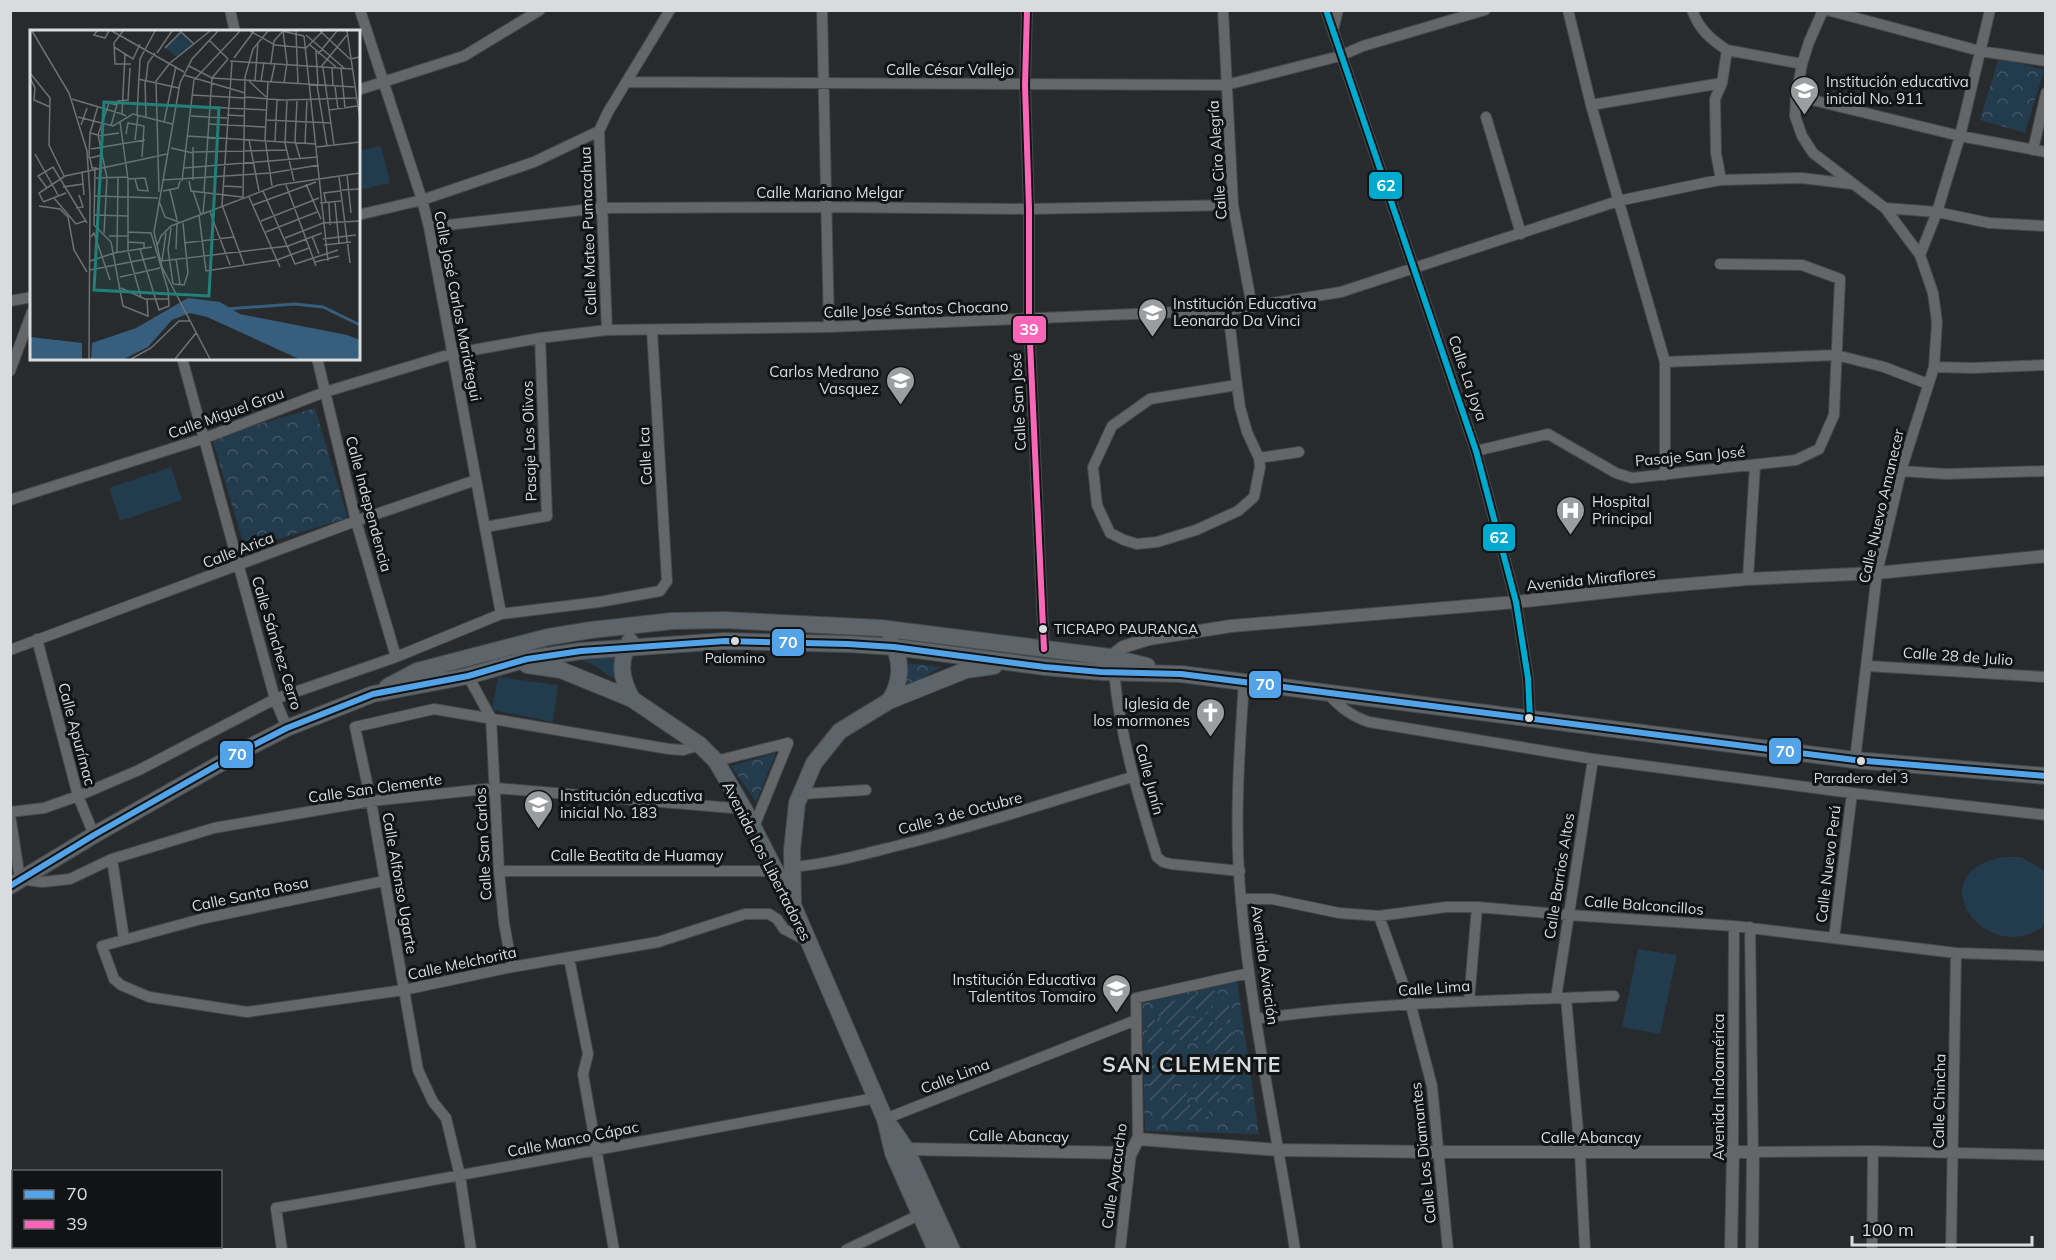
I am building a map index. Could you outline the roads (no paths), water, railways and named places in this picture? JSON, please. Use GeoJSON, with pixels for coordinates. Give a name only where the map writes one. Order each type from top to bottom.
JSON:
{"type":"FeatureCollection","features":[{"type":"Feature","properties":{"kind":"highway"},"geometry":{"type":"LineString","coordinates":[[15,882],[244,750],[288,728],[373,694],[417,671],[548,637],[672,621],[880,628],[1044,648],[1112,664],[1181,674],[1530,719],[1855,760],[2046,776]]}},
{"type":"Feature","properties":{"kind":"highway"},"geometry":{"type":"LineString","coordinates":[[632,699],[622,674],[622,658],[640,625]]}},
{"type":"Feature","properties":{"kind":"highway"},"geometry":{"type":"LineString","coordinates":[[880,628],[898,654],[898,678],[895,691],[889,701]]}},
{"type":"Feature","properties":{"kind":"highway"},"geometry":{"type":"LineString","coordinates":[[373,694],[468,676],[527,659],[581,651],[725,641],[894,647],[1014,664]]}},
{"type":"Feature","properties":{"kind":"highway"},"geometry":{"type":"LineString","coordinates":[[793,905],[792,850],[797,803],[814,763],[840,731],[889,701],[966,670],[1014,664],[1112,664]]}},
{"type":"Feature","properties":{"kind":"highway","name":"Avenida Los Libertadores"},"geometry":{"type":"LineString","coordinates":[[499,668],[527,665],[561,670],[632,699],[700,745],[716,761],[744,809],[793,905],[885,1119],[893,1152],[952,1250]]}},
{"type":"Feature","properties":{"kind":"highway"},"geometry":{"type":"LineString","coordinates":[[771,865],[792,867]]}},
{"type":"Feature","properties":{"kind":"highway","name":"Avenida Los Libertadores"},"geometry":{"type":"LineString","coordinates":[[885,1119],[906,1149],[927,1211],[936,1250]]}},
{"type":"Feature","properties":{"kind":"street"},"geometry":{"type":"LineString","coordinates":[[230,10],[235,30]]}},
{"type":"Feature","properties":{"kind":"street","name":"Calle José Carlos Mariátegui"},"geometry":{"type":"LineString","coordinates":[[360,10],[429,227],[501,614]]}},
{"type":"Feature","properties":{"kind":"street"},"geometry":{"type":"LineString","coordinates":[[360,89],[464,56],[540,10]]}},
{"type":"Feature","properties":{"kind":"street"},"geometry":{"type":"LineString","coordinates":[[822,10],[829,327]]}},
{"type":"Feature","properties":{"kind":"street","name":"Calle San José"},"geometry":{"type":"LineString","coordinates":[[1027,10],[1025,85],[1029,209],[1029,320],[1044,648]]}},
{"type":"Feature","properties":{"kind":"street","name":"Calle Ciro Alegría"},"geometry":{"type":"LineString","coordinates":[[1222,10],[1233,205],[1252,307]]}},
{"type":"Feature","properties":{"kind":"street","name":"Calle La Joya"},"geometry":{"type":"LineString","coordinates":[[1326,10],[1476,451],[1516,602],[1528,678],[1530,719]]}},
{"type":"Feature","properties":{"kind":"street"},"geometry":{"type":"LineString","coordinates":[[1333,30],[1338,10]]}},
{"type":"Feature","properties":{"kind":"street"},"geometry":{"type":"LineString","coordinates":[[1568,10],[1591,105],[1665,362],[1665,475]]}},
{"type":"Feature","properties":{"kind":"street"},"geometry":{"type":"LineString","coordinates":[[1692,10],[1697,25],[1727,50],[1802,64]]}},
{"type":"Feature","properties":{"kind":"street"},"geometry":{"type":"LineString","coordinates":[[2046,61],[1980,51],[1825,10],[1809,42],[1802,64],[1795,116],[1802,136],[1813,153],[1851,184],[1886,208],[1920,255],[1933,293],[1937,322],[1934,367],[2046,365]]}},
{"type":"Feature","properties":{"kind":"street"},"geometry":{"type":"LineString","coordinates":[[1920,255],[1937,212],[1959,136],[1990,10]]}},
{"type":"Feature","properties":{"kind":"street","name":"Calle César Vallejo"},"geometry":{"type":"LineString","coordinates":[[627,82],[1226,85],[1340,56],[1363,46],[1481,11]]}},
{"type":"Feature","properties":{"kind":"street"},"geometry":{"type":"LineString","coordinates":[[360,215],[422,200],[534,162],[599,131],[664,13]]}},
{"type":"Feature","properties":{"kind":"street"},"geometry":{"type":"LineString","coordinates":[[1721,180],[1716,153],[1714,120],[1715,99],[1722,83],[1727,50]]}},
{"type":"Feature","properties":{"kind":"street"},"geometry":{"type":"LineString","coordinates":[[1591,105],[1722,83]]}},
{"type":"Feature","properties":{"kind":"street"},"geometry":{"type":"LineString","coordinates":[[2033,150],[2046,93]]}},
{"type":"Feature","properties":{"kind":"street"},"geometry":{"type":"LineString","coordinates":[[1796,96],[1959,136],[2046,153]]}},
{"type":"Feature","properties":{"kind":"street"},"geometry":{"type":"LineString","coordinates":[[1486,117],[1521,234]]}},
{"type":"Feature","properties":{"kind":"street","name":"Calle Mateo Pumacahua"},"geometry":{"type":"LineString","coordinates":[[599,131],[607,330]]}},
{"type":"Feature","properties":{"kind":"street","name":"Calle José Santos Chocano"},"geometry":{"type":"LineString","coordinates":[[451,354],[540,338],[607,330],[829,327],[1228,310],[1341,292],[1415,270],[1618,201],[1721,180],[1802,178],[1851,184]]}},
{"type":"Feature","properties":{"kind":"street","name":"Calle Mariano Melgar"},"geometry":{"type":"LineString","coordinates":[[429,227],[601,208],[1029,209],[1233,205]]}},
{"type":"Feature","properties":{"kind":"street"},"geometry":{"type":"LineString","coordinates":[[1886,208],[1937,212],[1989,223],[2046,226]]}},
{"type":"Feature","properties":{"kind":"street","name":"Pasaje San José"},"geometry":{"type":"LineString","coordinates":[[1476,451],[1548,434],[1616,473],[1632,478],[1796,460],[1819,449],[1833,415],[1840,279],[1802,265],[1720,264]]}},
{"type":"Feature","properties":{"kind":"street"},"geometry":{"type":"LineString","coordinates":[[10,301],[30,297]]}},
{"type":"Feature","properties":{"kind":"street"},"geometry":{"type":"LineString","coordinates":[[1228,310],[1240,407],[1247,432],[1259,458],[1260,467],[1254,498],[1238,511],[1196,530],[1157,542],[1137,544],[1110,533],[1097,505],[1094,467],[1112,426],[1150,399],[1237,385]]}},
{"type":"Feature","properties":{"kind":"street"},"geometry":{"type":"LineString","coordinates":[[10,371],[30,317]]}},
{"type":"Feature","properties":{"kind":"street","name":"Calle Ica"},"geometry":{"type":"LineString","coordinates":[[501,614],[653,593],[660,591],[667,581],[652,330]]}},
{"type":"Feature","properties":{"kind":"street","name":"Pasaje Los Olivos"},"geometry":{"type":"LineString","coordinates":[[485,527],[547,516],[540,338]]}},
{"type":"Feature","properties":{"kind":"street","name":"Calle Miguel Grau"},"geometry":{"type":"LineString","coordinates":[[10,501],[205,438],[325,392],[451,354]]}},
{"type":"Feature","properties":{"kind":"street"},"geometry":{"type":"LineString","coordinates":[[1665,362],[1836,355],[1884,367],[1928,384]]}},
{"type":"Feature","properties":{"kind":"street","name":"Calle Sánchez Cerro"},"geometry":{"type":"LineString","coordinates":[[183,360],[275,699],[288,728]]}},
{"type":"Feature","properties":{"kind":"street","name":"Calle Independencia"},"geometry":{"type":"LineString","coordinates":[[317,360],[357,520],[396,657]]}},
{"type":"Feature","properties":{"kind":"street","name":"Calle Nuevo Amanecer"},"geometry":{"type":"LineString","coordinates":[[1855,760],[1878,573],[1901,471],[1934,367]]}},
{"type":"Feature","properties":{"kind":"street"},"geometry":{"type":"LineString","coordinates":[[1259,458],[1299,453]]}},
{"type":"Feature","properties":{"kind":"street"},"geometry":{"type":"LineString","coordinates":[[1748,579],[1755,465]]}},
{"type":"Feature","properties":{"kind":"street"},"geometry":{"type":"LineString","coordinates":[[1901,471],[1946,474],[2046,471]]}},
{"type":"Feature","properties":{"kind":"street","name":"Calle Arica"},"geometry":{"type":"LineString","coordinates":[[10,650],[357,520],[476,480]]}},
{"type":"Feature","properties":{"kind":"street","name":"Avenida Miraflores"},"geometry":{"type":"LineString","coordinates":[[1112,664],[1123,646],[1185,632],[1231,626],[1516,602],[1748,579],[1878,573],[2046,556]]}},
{"type":"Feature","properties":{"kind":"street"},"geometry":{"type":"LineString","coordinates":[[15,882],[10,814],[44,808],[78,796],[139,770],[275,699],[396,657],[501,614]]}},
{"type":"Feature","properties":{"kind":"street","name":"Calle Apurímac"},"geometry":{"type":"LineString","coordinates":[[37,639],[78,796],[94,835]]}},
{"type":"Feature","properties":{"kind":"street","name":"Calle Junín"},"geometry":{"type":"LineString","coordinates":[[1112,664],[1118,711],[1132,777],[1157,857],[1171,864],[1240,872]]}},
{"type":"Feature","properties":{"kind":"street","name":"Calle 28 de Julio"},"geometry":{"type":"LineString","coordinates":[[1868,666],[2046,677]]}},
{"type":"Feature","properties":{"kind":"street"},"geometry":{"type":"LineString","coordinates":[[468,676],[491,718],[669,749],[683,750],[700,745]]}},
{"type":"Feature","properties":{"kind":"street","name":"Avenida Aviación"},"geometry":{"type":"LineString","coordinates":[[1244,682],[1238,809],[1241,899],[1256,1019],[1295,1250]]}},
{"type":"Feature","properties":{"kind":"street"},"geometry":{"type":"LineString","coordinates":[[1327,693],[1341,708],[1369,722],[1593,759],[1852,793],[2046,815]]}},
{"type":"Feature","properties":{"kind":"street","name":"Calle Alfonso Ugarte"},"geometry":{"type":"LineString","coordinates":[[471,1250],[460,1176],[446,1118],[433,1102],[418,1070],[371,801],[355,727],[434,709],[491,718]]}},
{"type":"Feature","properties":{"kind":"street","name":"Calle San Carlos"},"geometry":{"type":"LineString","coordinates":[[491,718],[499,870],[504,923],[512,967]]}},
{"type":"Feature","properties":{"kind":"street"},"geometry":{"type":"LineString","coordinates":[[716,761],[788,743],[753,829]]}},
{"type":"Feature","properties":{"kind":"street","name":"Calle Barrios Altos"},"geometry":{"type":"LineString","coordinates":[[1585,1250],[1580,1153],[1561,998],[1569,915],[1593,759]]}},
{"type":"Feature","properties":{"kind":"street","name":"Calle 3 de Octubre"},"geometry":{"type":"LineString","coordinates":[[792,867],[818,865],[919,840],[1012,815],[1132,777]]}},
{"type":"Feature","properties":{"kind":"street","name":"Calle San Clemente"},"geometry":{"type":"LineString","coordinates":[[15,882],[55,882],[70,879],[111,859],[214,828],[371,801],[495,788],[744,809]]}},
{"type":"Feature","properties":{"kind":"street"},"geometry":{"type":"LineString","coordinates":[[801,794],[866,790]]}},
{"type":"Feature","properties":{"kind":"street","name":"Calle Nuevo Perú"},"geometry":{"type":"LineString","coordinates":[[1834,938],[1852,793]]}},
{"type":"Feature","properties":{"kind":"street"},"geometry":{"type":"LineString","coordinates":[[111,859],[124,939]]}},
{"type":"Feature","properties":{"kind":"street","name":"Calle Beatita de Huamay"},"geometry":{"type":"LineString","coordinates":[[499,870],[771,865]]}},
{"type":"Feature","properties":{"kind":"street","name":"Calle Santa Rosa"},"geometry":{"type":"LineString","coordinates":[[114,979],[102,946],[201,919],[384,881]]}},
{"type":"Feature","properties":{"kind":"street","name":"Calle Balconcillos"},"geometry":{"type":"LineString","coordinates":[[1241,899],[1272,899],[1339,913],[1379,916],[1446,907],[1477,907],[1750,927],[1956,953],[2046,956]]}},
{"type":"Feature","properties":{"kind":"street"},"geometry":{"type":"LineString","coordinates":[[1469,1001],[1477,907]]}},
{"type":"Feature","properties":{"kind":"street","name":"Calle Melchorita"},"geometry":{"type":"LineString","coordinates":[[114,979],[121,985],[149,997],[247,1012],[404,990],[512,967],[658,942],[746,914],[769,914],[784,929],[807,941]]}},
{"type":"Feature","properties":{"kind":"street","name":"Calle Los Diamantes"},"geometry":{"type":"LineString","coordinates":[[1379,916],[1411,1006],[1432,1086],[1448,1250]]}},
{"type":"Feature","properties":{"kind":"street","name":"Avenida Indoamérica"},"geometry":{"type":"LineString","coordinates":[[1731,1250],[1734,926]]}},
{"type":"Feature","properties":{"kind":"street"},"geometry":{"type":"LineString","coordinates":[[1750,927],[1752,1250]]}},
{"type":"Feature","properties":{"kind":"street","name":"Calle Chincha"},"geometry":{"type":"LineString","coordinates":[[1951,1250],[1956,953]]}},
{"type":"Feature","properties":{"kind":"street"},"geometry":{"type":"LineString","coordinates":[[569,958],[588,1054],[583,1074],[614,1250]]}},
{"type":"Feature","properties":{"kind":"street","name":"Calle Ayacucho"},"geometry":{"type":"LineString","coordinates":[[1120,1250],[1131,1153],[1138,1139],[1136,998],[1249,973]]}},
{"type":"Feature","properties":{"kind":"street","name":"Calle Lima"},"geometry":{"type":"LineString","coordinates":[[1256,1019],[1323,1010],[1469,1001],[1614,996]]}},
{"type":"Feature","properties":{"kind":"street","name":"Calle Lima"},"geometry":{"type":"LineString","coordinates":[[885,1119],[1136,1020]]}},
{"type":"Feature","properties":{"kind":"street","name":"Calle Manco Cápac"},"geometry":{"type":"LineString","coordinates":[[282,1250],[276,1208],[876,1098]]}},
{"type":"Feature","properties":{"kind":"street","name":"Calle Abancay"},"geometry":{"type":"LineString","coordinates":[[1138,1139],[1279,1150],[1580,1153],[1873,1151],[2046,1155]]}},
{"type":"Feature","properties":{"kind":"street","name":"Calle Abancay"},"geometry":{"type":"LineString","coordinates":[[906,1149],[1131,1153]]}},
{"type":"Feature","properties":{"kind":"street"},"geometry":{"type":"LineString","coordinates":[[1872,1250],[1873,1151]]}},
{"type":"Feature","properties":{"kind":"street"},"geometry":{"type":"LineString","coordinates":[[846,1250],[927,1211]]}},
{"type":"Feature","properties":{"kind":"place","name":"Institución educativa inicial No. 911"},"geometry":{"type":"Point","coordinates":[1805,116]}},
{"type":"Feature","properties":{"kind":"place","name":"Institución Educativa Leonardo Da Vinci"},"geometry":{"type":"Point","coordinates":[1152,338]}},
{"type":"Feature","properties":{"kind":"place","name":"Carlos Medrano Vasquez"},"geometry":{"type":"Point","coordinates":[900,406]}},
{"type":"Feature","properties":{"kind":"place","name":"Hospital Principal"},"geometry":{"type":"Point","coordinates":[1571,536]}},
{"type":"Feature","properties":{"kind":"place","name":"TICRAPO PAURANGA"},"geometry":{"type":"Point","coordinates":[1043,629]}},
{"type":"Feature","properties":{"kind":"place","name":"Palomino"},"geometry":{"type":"Point","coordinates":[735,641]}},
{"type":"Feature","properties":{"kind":"place","name":"Iglesia de los mormones"},"geometry":{"type":"Point","coordinates":[1211,738]}},
{"type":"Feature","properties":{"kind":"place","name":"Paradero del 3"},"geometry":{"type":"Point","coordinates":[1861,761]}},
{"type":"Feature","properties":{"kind":"place","name":"Institución educativa inicial No. 183"},"geometry":{"type":"Point","coordinates":[539,830]}},
{"type":"Feature","properties":{"kind":"place","name":"Institución Educativa Talentitos Tomairo"},"geometry":{"type":"Point","coordinates":[1117,1014]}},
{"type":"Feature","properties":{"kind":"district","name":"SAN CLEMENTE"},"geometry":{"type":"Point","coordinates":[1192,1064]}}]}
